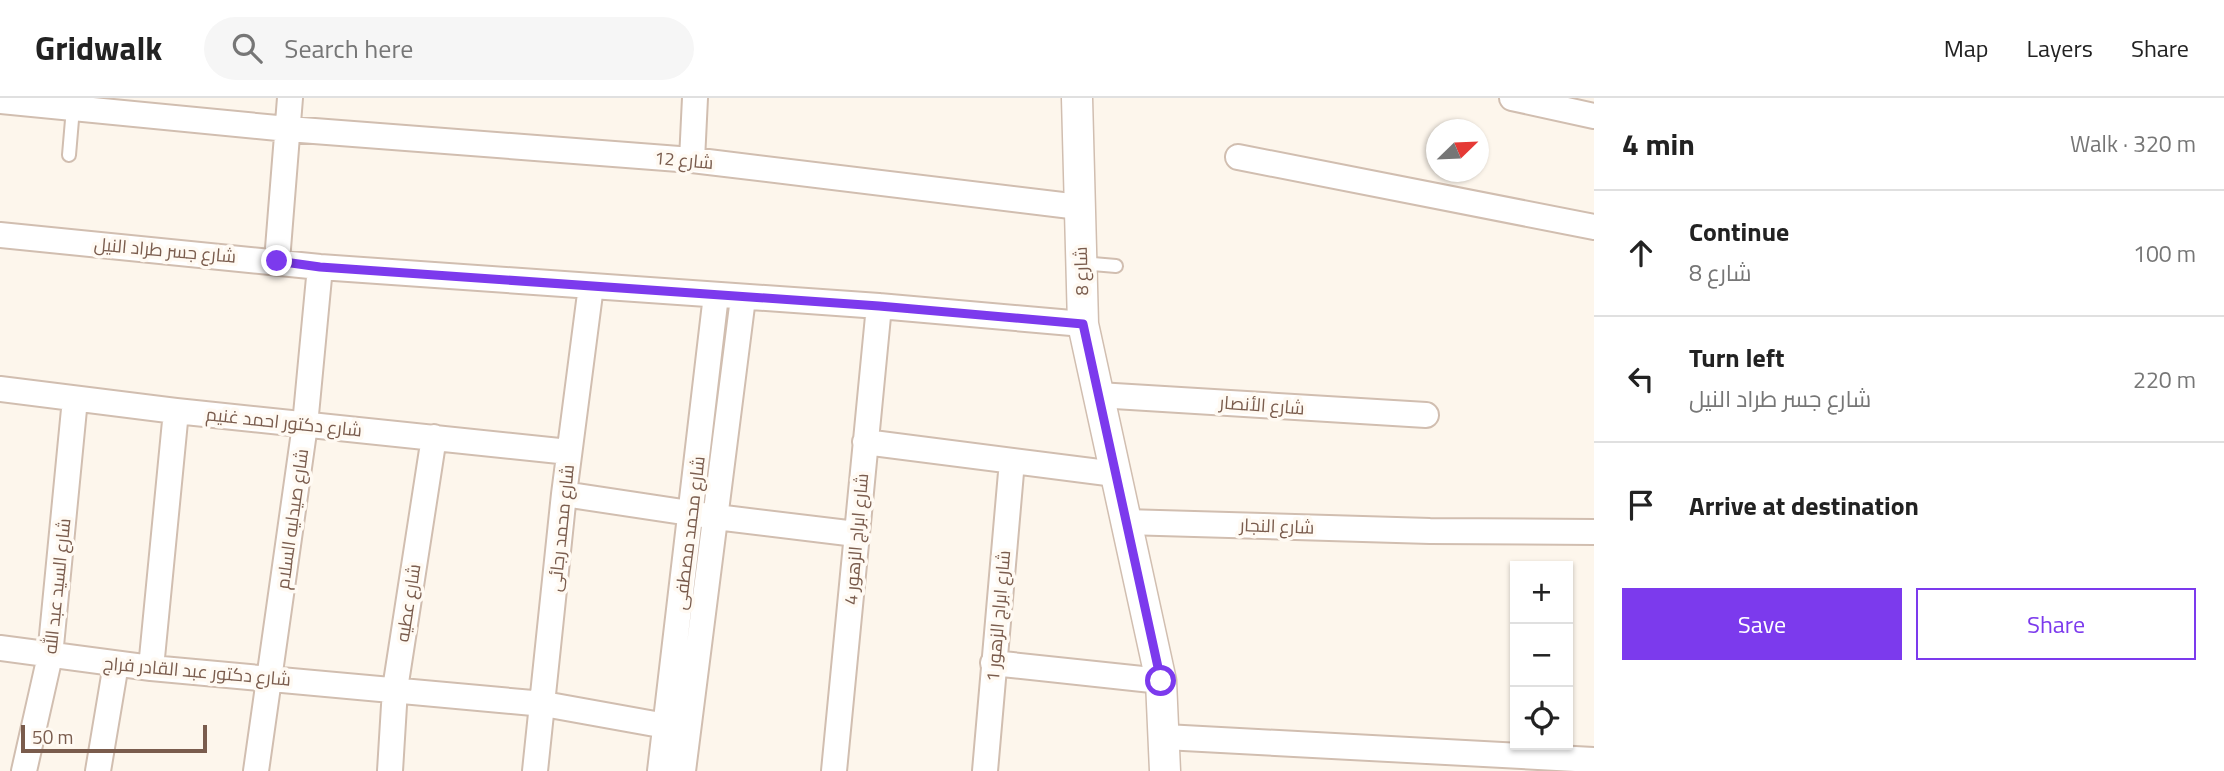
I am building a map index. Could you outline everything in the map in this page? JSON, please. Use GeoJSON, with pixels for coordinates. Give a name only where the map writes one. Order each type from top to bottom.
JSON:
{"type":"FeatureCollection","features":[{"type":"Feature","properties":{"kind":"street"},"geometry":{"type":"LineString","coordinates":[[277,261],[290,98]]}},
{"type":"Feature","properties":{"kind":"street"},"geometry":{"type":"LineString","coordinates":[[692,160],[695,98]]}},
{"type":"Feature","properties":{"kind":"street","name":"شارع 8"},"geometry":{"type":"LineString","coordinates":[[1077,98],[1083,324],[1161,681],[1165,771]]}},
{"type":"Feature","properties":{"kind":"street"},"geometry":{"type":"LineString","coordinates":[[1512,98],[1594,116]]}},
{"type":"Feature","properties":{"kind":"street","name":"شارع 12"},"geometry":{"type":"LineString","coordinates":[[0,102],[288,129],[692,160],[1079,207]]}},
{"type":"Feature","properties":{"kind":"street"},"geometry":{"type":"LineString","coordinates":[[1238,157],[1594,227]]}},
{"type":"Feature","properties":{"kind":"street","name":"شارع جسر طراد النيل"},"geometry":{"type":"LineString","coordinates":[[0,235],[320,267],[879,306],[1083,324]]}},
{"type":"Feature","properties":{"kind":"street","name":"شارع صيدليه السلام"},"geometry":{"type":"LineString","coordinates":[[256,771],[305,425],[320,267]]}},
{"type":"Feature","properties":{"kind":"street","name":"شارع محمد رجائى"},"geometry":{"type":"LineString","coordinates":[[535,771],[564,494],[591,286]]}},
{"type":"Feature","properties":{"kind":"street","name":"شارع محمد مصطفى"},"geometry":{"type":"LineString","coordinates":[[683,771],[704,515],[716,295]]}},
{"type":"Feature","properties":{"kind":"street","name":"شارع محمد مصطفى"},"geometry":{"type":"LineString","coordinates":[[660,771],[743,298]]}},
{"type":"Feature","properties":{"kind":"street","name":"شارع ابراج الزهور 4"},"geometry":{"type":"LineString","coordinates":[[834,771],[879,306]]}},
{"type":"Feature","properties":{"kind":"street","name":"شارع دكتور احمد غنيم"},"geometry":{"type":"LineString","coordinates":[[0,389],[176,411],[569,452]]}},
{"type":"Feature","properties":{"kind":"street","name":"شارع الأنصار"},"geometry":{"type":"LineString","coordinates":[[1098,395],[1426,415]]}},
{"type":"Feature","properties":{"kind":"street","name":"شارع السيد عبد الله"},"geometry":{"type":"LineString","coordinates":[[24,771],[50,656],[75,398]]}},
{"type":"Feature","properties":{"kind":"street"},"geometry":{"type":"LineString","coordinates":[[151,668],[176,411]]}},
{"type":"Feature","properties":{"kind":"street","name":"شارع عطيه"},"geometry":{"type":"LineString","coordinates":[[390,771],[395,689],[434,437]]}},
{"type":"Feature","properties":{"kind":"street"},"geometry":{"type":"LineString","coordinates":[[865,442],[1115,474]]}},
{"type":"Feature","properties":{"kind":"street","name":"شارع ابراج الزهور 1"},"geometry":{"type":"LineString","coordinates":[[985,771],[1012,461]]}},
{"type":"Feature","properties":{"kind":"street"},"geometry":{"type":"LineString","coordinates":[[564,494],[856,534]]}},
{"type":"Feature","properties":{"kind":"street","name":"شارع النجار"},"geometry":{"type":"LineString","coordinates":[[1125,522],[1430,531],[1594,532]]}},
{"type":"Feature","properties":{"kind":"street","name":"شارع دكتور عبد القادر فراج"},"geometry":{"type":"LineString","coordinates":[[0,648],[151,668],[544,704],[666,726]]}},
{"type":"Feature","properties":{"kind":"street"},"geometry":{"type":"LineString","coordinates":[[993,663],[1161,681]]}},
{"type":"Feature","properties":{"kind":"street"},"geometry":{"type":"LineString","coordinates":[[98,771],[116,664]]}},
{"type":"Feature","properties":{"kind":"street"},"geometry":{"type":"LineString","coordinates":[[1165,737],[1594,760]]}},
{"type":"Feature","properties":{"kind":"lane"},"geometry":{"type":"LineString","coordinates":[[69,155],[73,108]]}},
{"type":"Feature","properties":{"kind":"lane"},"geometry":{"type":"LineString","coordinates":[[1080,263],[1116,266]]}},
{"type":"Feature","properties":{"kind":"route"},"geometry":{"type":"LineString","coordinates":[[277,261],[320,267],[879,306],[1083,324],[1161,681]]}}]}
